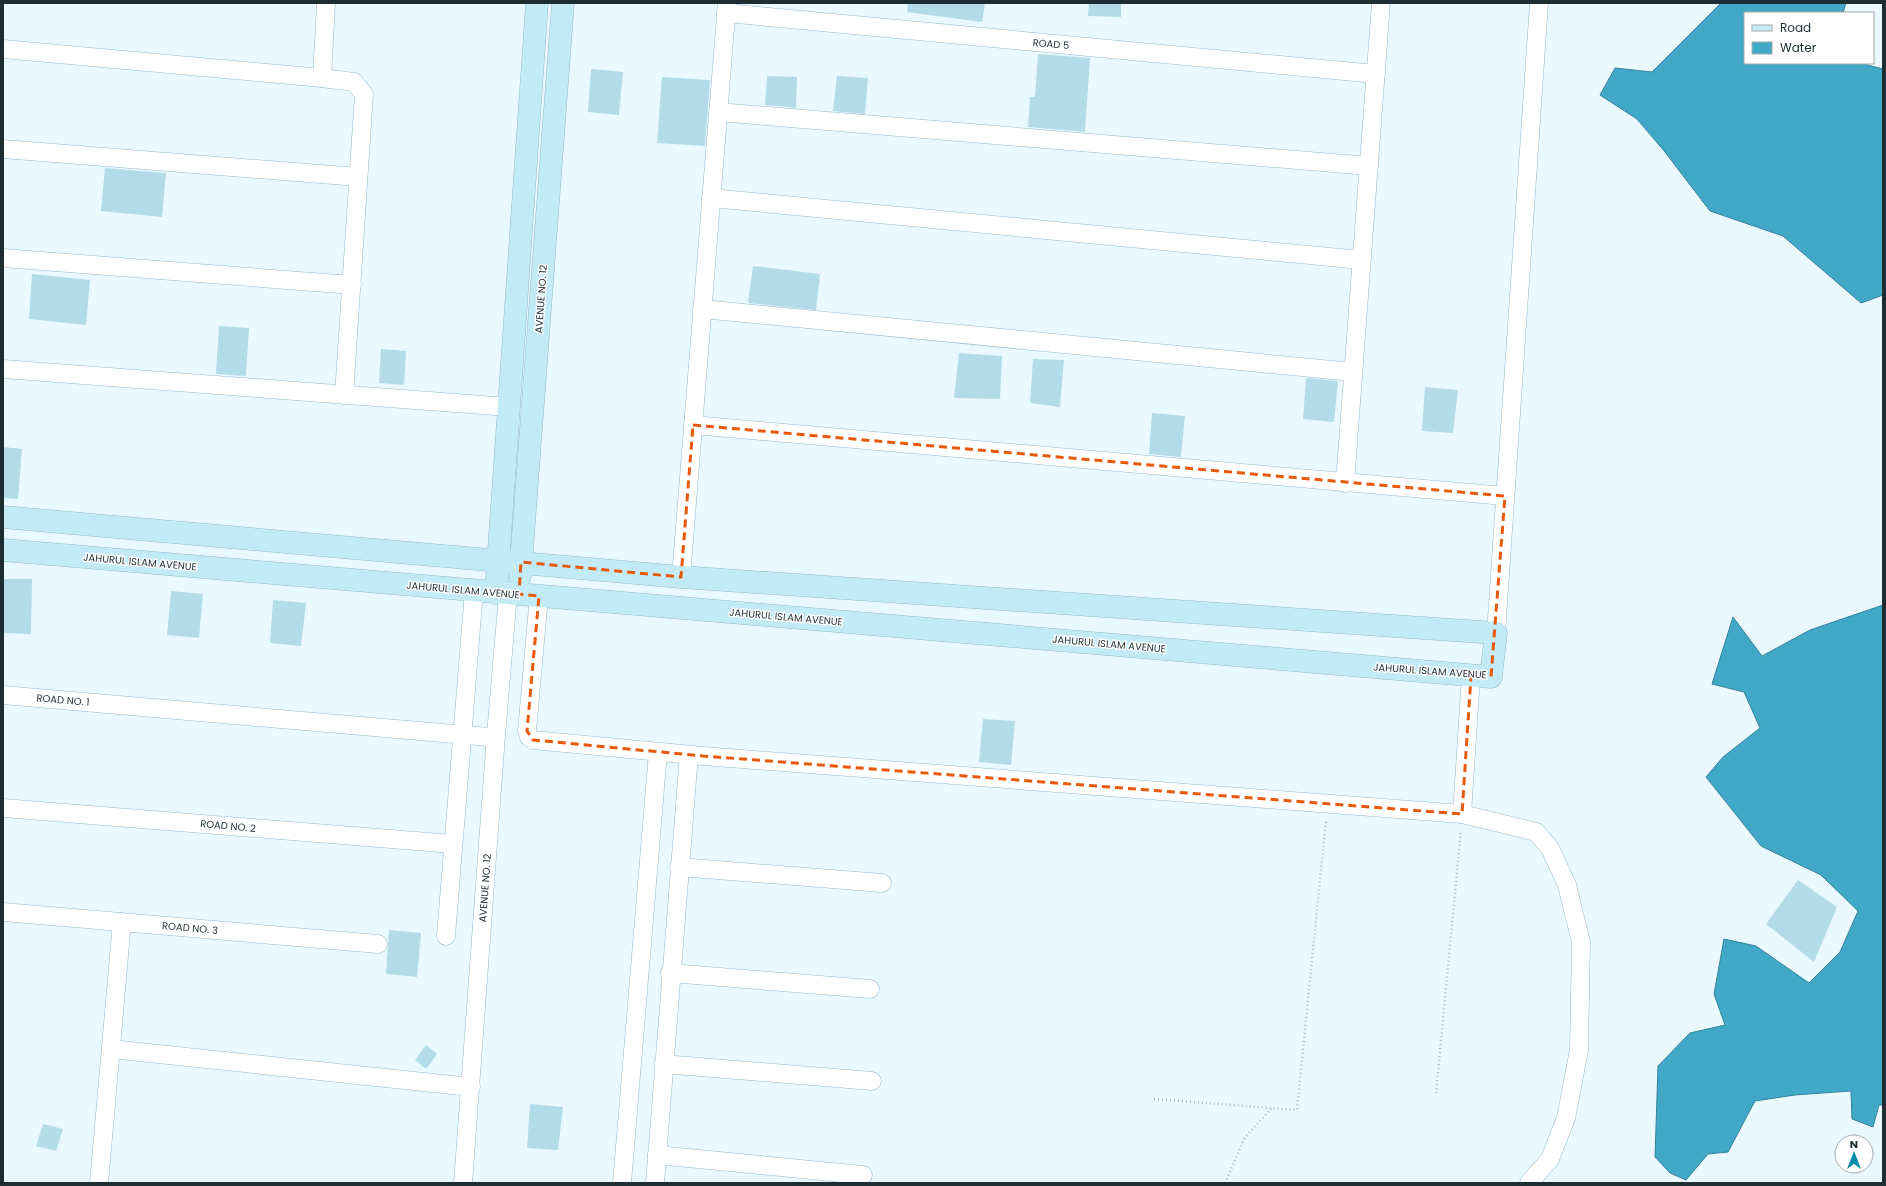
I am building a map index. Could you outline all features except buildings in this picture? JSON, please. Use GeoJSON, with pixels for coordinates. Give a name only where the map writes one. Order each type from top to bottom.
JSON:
{"type":"FeatureCollection","features":[{"type":"Feature","properties":{"kind":"street"},"geometry":{"type":"LineString","coordinates":[[322,78],[326,3]]}},
{"type":"Feature","properties":{"kind":"street","name":"AVENUE NO. 12"},"geometry":{"type":"LineString","coordinates":[[516,594],[499,561],[537,3]]}},
{"type":"Feature","properties":{"kind":"street","name":"AVENUE NO. 12"},"geometry":{"type":"LineString","coordinates":[[463,1183],[496,735],[521,562],[563,3]]}},
{"type":"Feature","properties":{"kind":"street"},"geometry":{"type":"LineString","coordinates":[[1345,483],[1381,3]]}},
{"type":"Feature","properties":{"kind":"street"},"geometry":{"type":"LineString","coordinates":[[3,517],[681,577],[1496,633],[1539,3]]}},
{"type":"Feature","properties":{"kind":"street"},"geometry":{"type":"LineString","coordinates":[[681,577],[726,8]]}},
{"type":"Feature","properties":{"kind":"street","name":"ROAD 5"},"geometry":{"type":"LineString","coordinates":[[726,8],[1376,74]]}},
{"type":"Feature","properties":{"kind":"street"},"geometry":{"type":"LineString","coordinates":[[3,49],[354,82],[364,94],[344,395]]}},
{"type":"Feature","properties":{"kind":"street"},"geometry":{"type":"LineString","coordinates":[[718,112],[1369,166]]}},
{"type":"Feature","properties":{"kind":"street"},"geometry":{"type":"LineString","coordinates":[[3,149],[358,177]]}},
{"type":"Feature","properties":{"kind":"street"},"geometry":{"type":"LineString","coordinates":[[711,198],[1362,260]]}},
{"type":"Feature","properties":{"kind":"street"},"geometry":{"type":"LineString","coordinates":[[3,258],[352,285]]}},
{"type":"Feature","properties":{"kind":"street"},"geometry":{"type":"LineString","coordinates":[[702,309],[1353,372]]}},
{"type":"Feature","properties":{"kind":"street"},"geometry":{"type":"LineString","coordinates":[[3,369],[509,407]]}},
{"type":"Feature","properties":{"kind":"street"},"geometry":{"type":"LineString","coordinates":[[693,425],[1505,496]]}},
{"type":"Feature","properties":{"kind":"street","name":"JAHURUL ISLAM AVENUE"},"geometry":{"type":"LineString","coordinates":[[3,550],[1471,676],[1491,677],[1496,633]]}},
{"type":"Feature","properties":{"kind":"street"},"geometry":{"type":"LineString","coordinates":[[446,936],[461,735],[474,591]]}},
{"type":"Feature","properties":{"kind":"street"},"geometry":{"type":"LineString","coordinates":[[516,594],[527,732],[529,737],[533,740],[689,755],[1462,814],[1536,832],[1550,848],[1567,885],[1581,942],[1579,1050],[1566,1118],[1550,1159],[1529,1183]]}},
{"type":"Feature","properties":{"kind":"street"},"geometry":{"type":"LineString","coordinates":[[1462,814],[1471,676]]}},
{"type":"Feature","properties":{"kind":"street","name":"ROAD NO. 1"},"geometry":{"type":"LineString","coordinates":[[3,695],[461,735],[489,737],[496,735]]}},
{"type":"Feature","properties":{"kind":"street"},"geometry":{"type":"LineString","coordinates":[[622,1183],[658,752]]}},
{"type":"Feature","properties":{"kind":"street"},"geometry":{"type":"LineString","coordinates":[[655,1183],[670,973],[689,755]]}},
{"type":"Feature","properties":{"kind":"street","name":"ROAD NO. 2"},"geometry":{"type":"LineString","coordinates":[[3,808],[453,844]]}},
{"type":"Feature","properties":{"kind":"street"},"geometry":{"type":"LineString","coordinates":[[679,867],[882,883]]}},
{"type":"Feature","properties":{"kind":"street","name":"ROAD NO. 3"},"geometry":{"type":"LineString","coordinates":[[3,912],[378,944]]}},
{"type":"Feature","properties":{"kind":"street"},"geometry":{"type":"LineString","coordinates":[[99,1183],[122,922]]}},
{"type":"Feature","properties":{"kind":"street"},"geometry":{"type":"LineString","coordinates":[[670,973],[870,989]]}},
{"type":"Feature","properties":{"kind":"street"},"geometry":{"type":"LineString","coordinates":[[111,1049],[471,1087]]}},
{"type":"Feature","properties":{"kind":"street"},"geometry":{"type":"LineString","coordinates":[[663,1064],[872,1081]]}},
{"type":"Feature","properties":{"kind":"street"},"geometry":{"type":"LineString","coordinates":[[657,1155],[863,1175]]}},
{"type":"Feature","properties":{"kind":"path"},"geometry":{"type":"LineString","coordinates":[[1154,1099],[1297,1110],[1328,804]]}},
{"type":"Feature","properties":{"kind":"path"},"geometry":{"type":"LineString","coordinates":[[1436,1092],[1462,814]]}},
{"type":"Feature","properties":{"kind":"path"},"geometry":{"type":"LineString","coordinates":[[1225,1183],[1245,1137],[1273,1108]]}},
{"type":"Feature","properties":{"kind":"highlighted area"},"geometry":{"type":"Polygon","coordinates":[[[693,425],[1505,496],[1491,677],[1471,676],[1462,814],[703,756],[533,740],[527,731],[539,596],[519,594],[521,562],[681,577],[693,425]]]}},
{"type":"Feature","properties":{"kind":"water"},"geometry":{"type":"Polygon","coordinates":[[[1721,3],[1846,3],[1843,12],[1744,12],[1744,64],[1864,64],[1883,69],[1883,295],[1861,303],[1783,236],[1710,211],[1665,152],[1637,119],[1600,95],[1615,68],[1652,72],[1721,3]]]}},
{"type":"Feature","properties":{"kind":"water"},"geometry":{"type":"Polygon","coordinates":[[[1883,605],[1883,1105],[1879,1105],[1873,1127],[1852,1119],[1851,1091],[1795,1095],[1755,1101],[1728,1152],[1708,1154],[1686,1180],[1670,1173],[1655,1157],[1658,1066],[1690,1033],[1725,1025],[1714,994],[1724,939],[1756,946],[1809,983],[1840,952],[1858,911],[1821,875],[1761,846],[1706,777],[1723,757],[1760,728],[1744,692],[1712,684],[1733,617],[1762,656],[1810,630],[1883,605]]]}}]}
